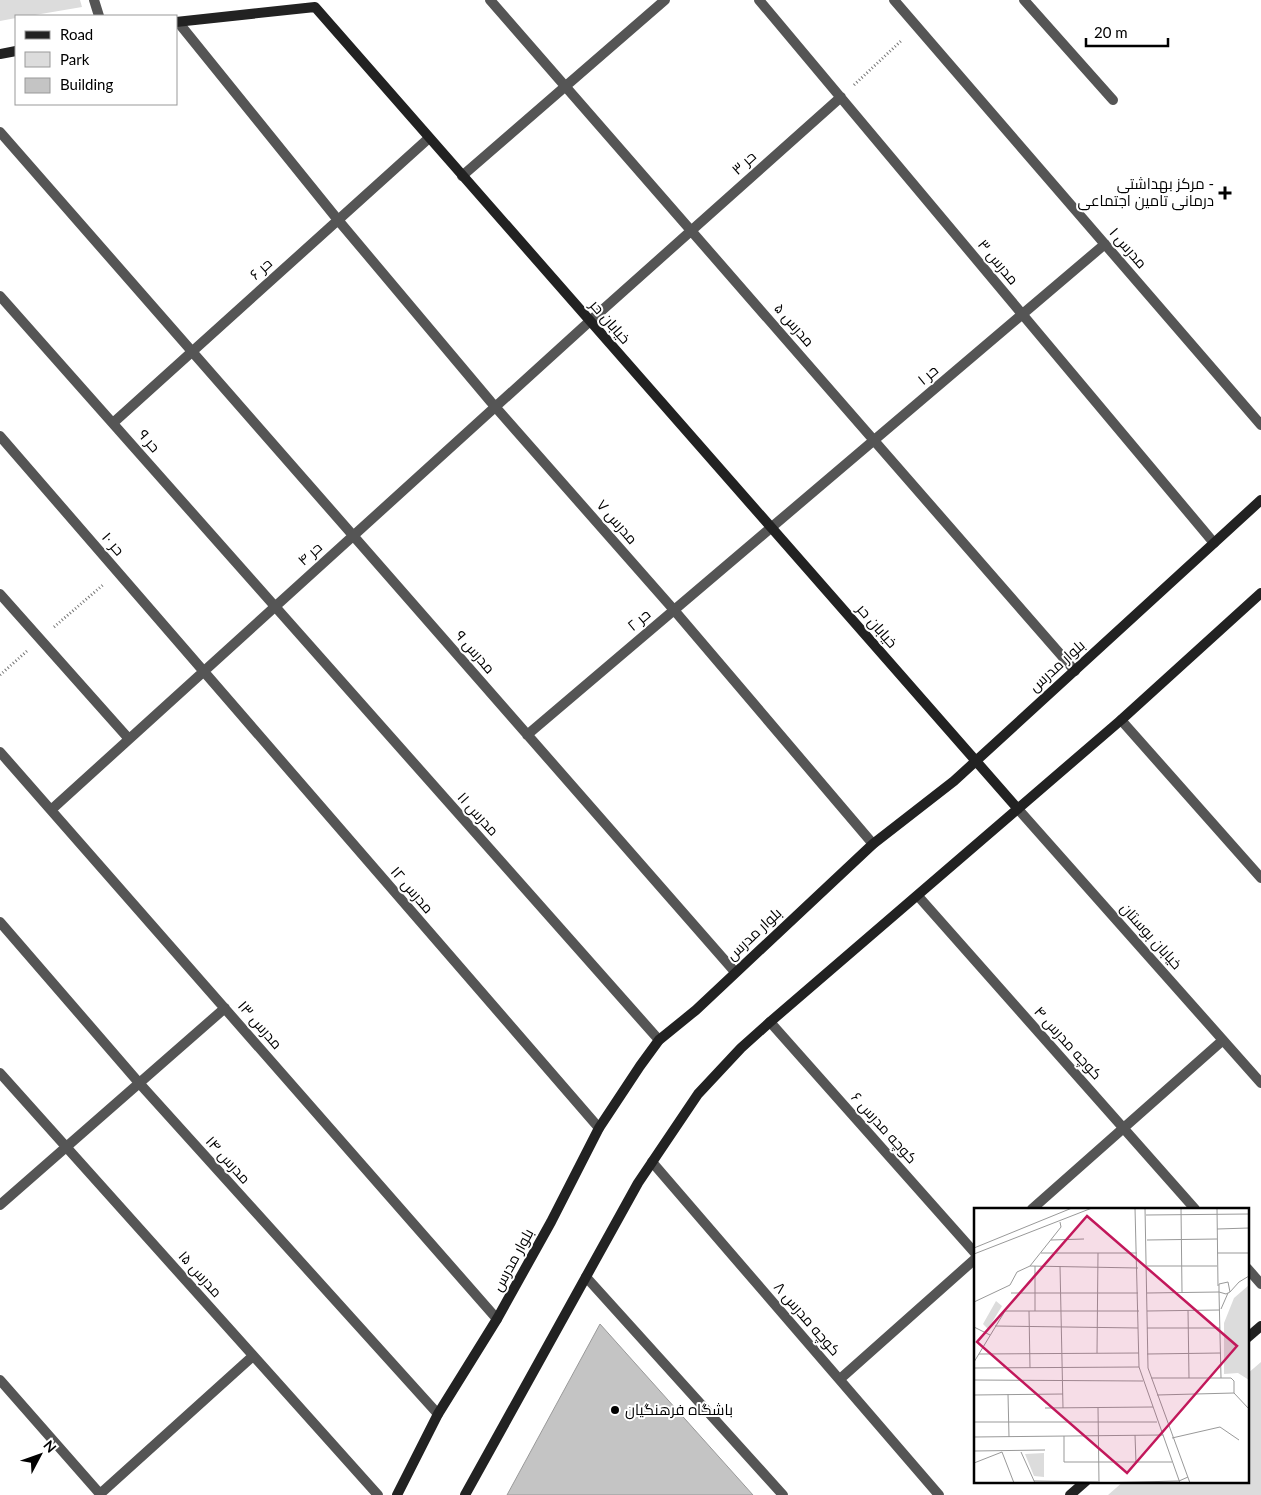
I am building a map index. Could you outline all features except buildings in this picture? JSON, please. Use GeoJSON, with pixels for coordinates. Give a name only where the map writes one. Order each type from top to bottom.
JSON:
{"type":"FeatureCollection","features":[{"type":"Feature","properties":{"kind":"main road","name":"خیابان حر"},"geometry":{"type":"LineString","coordinates":[[178,22],[315,7],[1018,809]]}},
{"type":"Feature","properties":{"kind":"main road"},"geometry":{"type":"LineString","coordinates":[[0,54],[15,51]]}},
{"type":"Feature","properties":{"kind":"main road","name":"بلوار مدرس"},"geometry":{"type":"LineString","coordinates":[[397,1495],[438,1414],[497,1319],[551,1222],[599,1128],[659,1040],[696,1010],[873,844],[954,780],[1261,500]]}},
{"type":"Feature","properties":{"kind":"main road"},"geometry":{"type":"LineString","coordinates":[[465,1495],[638,1183],[698,1094],[741,1048],[770,1022],[1121,720],[1261,593]]}},
{"type":"Feature","properties":{"kind":"main road"},"geometry":{"type":"LineString","coordinates":[[1248,1337],[1261,1326]]}},
{"type":"Feature","properties":{"kind":"main road"},"geometry":{"type":"LineString","coordinates":[[1070,1495],[1085,1482]]}},
{"type":"Feature","properties":{"kind":"street"},"geometry":{"type":"LineString","coordinates":[[94,0],[99,15]]}},
{"type":"Feature","properties":{"kind":"street","name":"مدرس ۵"},"geometry":{"type":"LineString","coordinates":[[490,0],[1075,670]]}},
{"type":"Feature","properties":{"kind":"street"},"geometry":{"type":"LineString","coordinates":[[462,176],[665,0]]}},
{"type":"Feature","properties":{"kind":"street","name":"مدرس ۳"},"geometry":{"type":"LineString","coordinates":[[759,0],[1214,542]]}},
{"type":"Feature","properties":{"kind":"street","name":"مدرس ۱"},"geometry":{"type":"LineString","coordinates":[[894,0],[1261,425]]}},
{"type":"Feature","properties":{"kind":"street"},"geometry":{"type":"LineString","coordinates":[[1024,0],[1113,100]]}},
{"type":"Feature","properties":{"kind":"street","name":"مدرس ۷"},"geometry":{"type":"LineString","coordinates":[[178,23],[338,220],[496,407],[674,610],[873,844]]}},
{"type":"Feature","properties":{"kind":"street","name":"حر ۳"},"geometry":{"type":"LineString","coordinates":[[590,321],[841,97]]}},
{"type":"Feature","properties":{"kind":"street","name":"مدرس ۹"},"geometry":{"type":"LineString","coordinates":[[0,132],[735,972]]}},
{"type":"Feature","properties":{"kind":"street","name":"حر ۶"},"geometry":{"type":"LineString","coordinates":[[113,423],[429,138]]}},
{"type":"Feature","properties":{"kind":"street","name":"حر ۱"},"geometry":{"type":"LineString","coordinates":[[770,528],[1105,244]]}},
{"type":"Feature","properties":{"kind":"street","name":"حر ۹"},"geometry":{"type":"LineString","coordinates":[[0,296],[275,607]]}},
{"type":"Feature","properties":{"kind":"street","name":"حر ۴"},"geometry":{"type":"LineString","coordinates":[[51,810],[590,321]]}},
{"type":"Feature","properties":{"kind":"street","name":"حر ۱۰"},"geometry":{"type":"LineString","coordinates":[[0,436],[203,671]]}},
{"type":"Feature","properties":{"kind":"street","name":"حر ۲"},"geometry":{"type":"LineString","coordinates":[[527,734],[770,528]]}},
{"type":"Feature","properties":{"kind":"street"},"geometry":{"type":"LineString","coordinates":[[0,594],[129,739]]}},
{"type":"Feature","properties":{"kind":"street","name":"مدرس ۱۱"},"geometry":{"type":"LineString","coordinates":[[275,607],[659,1040]]}},
{"type":"Feature","properties":{"kind":"street","name":"مدرس ۱۲"},"geometry":{"type":"LineString","coordinates":[[203,671],[599,1128]]}},
{"type":"Feature","properties":{"kind":"street"},"geometry":{"type":"LineString","coordinates":[[1121,720],[1261,878]]}},
{"type":"Feature","properties":{"kind":"street","name":"مدرس ۱۳"},"geometry":{"type":"LineString","coordinates":[[0,752],[497,1319]]}},
{"type":"Feature","properties":{"kind":"street","name":"خیابان بوستان"},"geometry":{"type":"LineString","coordinates":[[1018,809],[1261,1083]]}},
{"type":"Feature","properties":{"kind":"street","name":"کوچه مدرس ۴"},"geometry":{"type":"LineString","coordinates":[[918,896],[1194,1208]]}},
{"type":"Feature","properties":{"kind":"street","name":"مدرس ۱۴"},"geometry":{"type":"LineString","coordinates":[[0,922],[140,1084],[438,1414]]}},
{"type":"Feature","properties":{"kind":"street"},"geometry":{"type":"LineString","coordinates":[[0,1205],[225,1008]]}},
{"type":"Feature","properties":{"kind":"street","name":"کوچه مدرس ۶"},"geometry":{"type":"LineString","coordinates":[[770,1022],[974,1252]]}},
{"type":"Feature","properties":{"kind":"street"},"geometry":{"type":"LineString","coordinates":[[1033,1208],[1222,1040]]}},
{"type":"Feature","properties":{"kind":"street","name":"مدرس ۱۵"},"geometry":{"type":"LineString","coordinates":[[0,1073],[378,1495]]}},
{"type":"Feature","properties":{"kind":"street","name":"کوچه مدرس ۸"},"geometry":{"type":"LineString","coordinates":[[652,1162],[939,1495]]}},
{"type":"Feature","properties":{"kind":"street"},"geometry":{"type":"LineString","coordinates":[[840,1379],[974,1260]]}},
{"type":"Feature","properties":{"kind":"street"},"geometry":{"type":"LineString","coordinates":[[1248,1269],[1261,1284]]}},
{"type":"Feature","properties":{"kind":"street"},"geometry":{"type":"LineString","coordinates":[[586,1277],[783,1495]]}},
{"type":"Feature","properties":{"kind":"street"},"geometry":{"type":"LineString","coordinates":[[0,1380],[101,1494],[253,1356]]}},
{"type":"Feature","properties":{"kind":"path"},"geometry":{"type":"LineString","coordinates":[[841,97],[916,26]]}},
{"type":"Feature","properties":{"kind":"path"},"geometry":{"type":"LineString","coordinates":[[0,675],[117,572]]}},
{"type":"Feature","properties":{"kind":"green space"},"geometry":{"type":"Polygon","coordinates":[[[0,0],[80,0],[82,7],[35,15],[15,15],[15,18],[0,21],[0,0]]]}},
{"type":"Feature","properties":{"kind":"green space"},"geometry":{"type":"Polygon","coordinates":[[[1261,1362],[1261,1495],[1108,1495],[1123,1482],[1248,1482],[1248,1373],[1261,1362]]]}},
{"type":"Feature","properties":{"kind":"place","name":"مرکز بهداشتی - درمانی تامین اجتماعی"},"geometry":{"type":"Point","coordinates":[1225,193]}},
{"type":"Feature","properties":{"kind":"place","name":"باشگاه فرهنگیان"},"geometry":{"type":"Point","coordinates":[615,1410]}}]}
